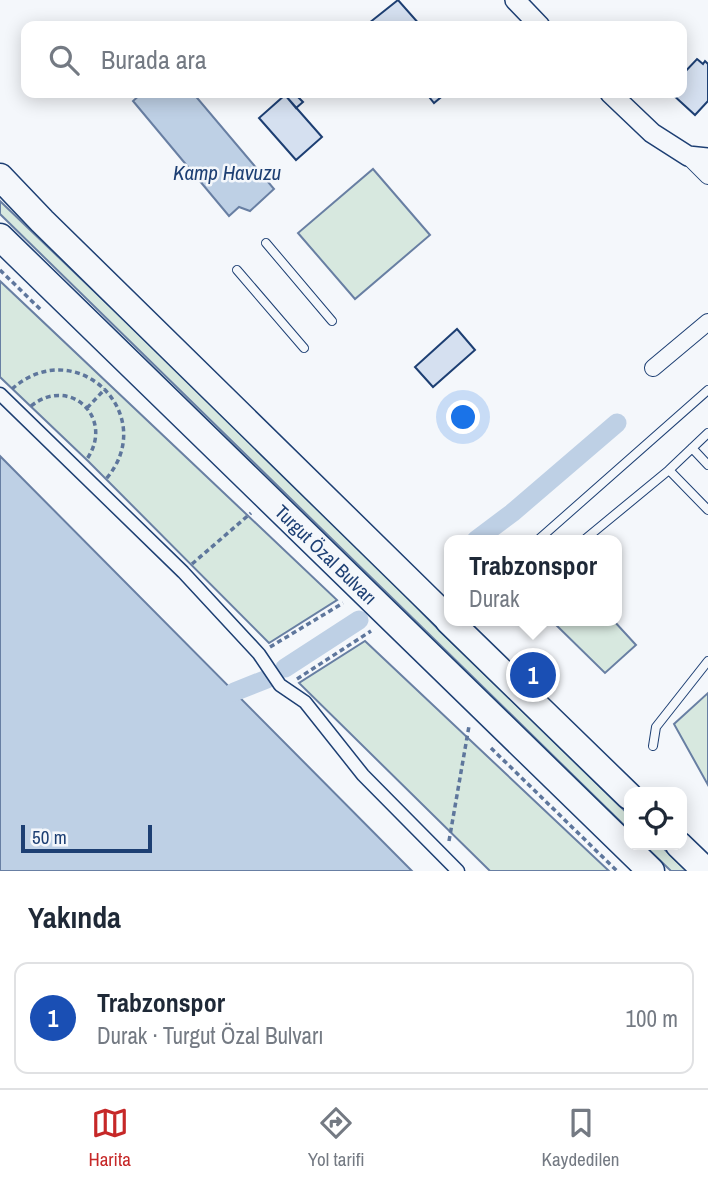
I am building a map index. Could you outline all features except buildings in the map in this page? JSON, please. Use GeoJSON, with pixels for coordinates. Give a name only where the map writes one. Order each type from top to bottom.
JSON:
{"type":"FeatureCollection","features":[{"type":"Feature","properties":{"kind":"highway","name":"Turgut Özal Bulvarı"},"geometry":{"type":"LineString","coordinates":[[0,177],[444,616]]}},
{"type":"Feature","properties":{"kind":"highway","name":"Turgut Özal Bulvarı"},"geometry":{"type":"LineString","coordinates":[[0,237],[651,871]]}},
{"type":"Feature","properties":{"kind":"highway","name":"Turgut Özal Bulvarı"},"geometry":{"type":"LineString","coordinates":[[454,626],[624,791]]}},
{"type":"Feature","properties":{"kind":"highway"},"geometry":{"type":"LineString","coordinates":[[684,850],[706,871]]}},
{"type":"Feature","properties":{"kind":"street"},"geometry":{"type":"LineString","coordinates":[[515,0],[535,21]]}},
{"type":"Feature","properties":{"kind":"street"},"geometry":{"type":"LineString","coordinates":[[615,98],[652,133],[688,156],[708,176]]}},
{"type":"Feature","properties":{"kind":"street"},"geometry":{"type":"LineString","coordinates":[[688,156],[708,158]]}},
{"type":"Feature","properties":{"kind":"street"},"geometry":{"type":"LineString","coordinates":[[653,368],[708,322]]}},
{"type":"Feature","properties":{"kind":"street"},"geometry":{"type":"LineString","coordinates":[[2,396],[99,487],[183,572],[259,654],[279,685],[305,702],[363,775],[458,871]]}},
{"type":"Feature","properties":{"kind":"lane"},"geometry":{"type":"LineString","coordinates":[[266,243],[332,321]]}},
{"type":"Feature","properties":{"kind":"lane"},"geometry":{"type":"LineString","coordinates":[[237,270],[304,348]]}},
{"type":"Feature","properties":{"kind":"lane"},"geometry":{"type":"LineString","coordinates":[[544,535],[708,390]]}},
{"type":"Feature","properties":{"kind":"lane"},"geometry":{"type":"LineString","coordinates":[[590,535],[669,470],[708,433]]}},
{"type":"Feature","properties":{"kind":"lane"},"geometry":{"type":"LineString","coordinates":[[692,448],[708,465]]}},
{"type":"Feature","properties":{"kind":"lane"},"geometry":{"type":"LineString","coordinates":[[669,470],[708,510]]}},
{"type":"Feature","properties":{"kind":"lane"},"geometry":{"type":"LineString","coordinates":[[653,746],[656,727],[708,661]]}},
{"type":"Feature","properties":{"kind":"path"},"geometry":{"type":"LineString","coordinates":[[2,396],[27,377],[53,370],[80,373],[105,389],[118,409],[124,435],[118,461],[99,487]]}},
{"type":"Feature","properties":{"kind":"path"},"geometry":{"type":"LineString","coordinates":[[87,408],[105,389]]}},
{"type":"Feature","properties":{"kind":"path"},"geometry":{"type":"LineString","coordinates":[[22,416],[32,405],[50,396],[69,397],[87,408],[95,422],[96,440],[93,449],[79,468]]}},
{"type":"Feature","properties":{"kind":"path"},"geometry":{"type":"LineString","coordinates":[[183,572],[251,513]]}},
{"type":"Feature","properties":{"kind":"path"},"geometry":{"type":"LineString","coordinates":[[259,654],[344,603]]}},
{"type":"Feature","properties":{"kind":"path"},"geometry":{"type":"LineString","coordinates":[[284,688],[371,631]]}},
{"type":"Feature","properties":{"kind":"path"},"geometry":{"type":"LineString","coordinates":[[446,859],[469,726]]}},
{"type":"Feature","properties":{"kind":"shaded area"},"geometry":{"type":"Polygon","coordinates":[[[373,169],[430,235],[355,299],[298,233],[373,169]]]}},
{"type":"Feature","properties":{"kind":"shaded area"},"geometry":{"type":"Polygon","coordinates":[[[0,201],[315,503],[440,631],[624,810],[624,825],[0,214],[0,201]]]}},
{"type":"Feature","properties":{"kind":"shaded area"},"geometry":{"type":"Polygon","coordinates":[[[0,281],[337,600],[269,643],[88,461],[0,377],[0,281]]]}},
{"type":"Feature","properties":{"kind":"shaded area"},"geometry":{"type":"Polygon","coordinates":[[[557,626],[619,626],[636,645],[605,673],[557,626]]]}},
{"type":"Feature","properties":{"kind":"shaded area"},"geometry":{"type":"Polygon","coordinates":[[[365,641],[609,871],[490,871],[299,683],[365,641]]]}},
{"type":"Feature","properties":{"kind":"shaded area"},"geometry":{"type":"Polygon","coordinates":[[[708,693],[708,785],[674,724],[708,693]]]}},
{"type":"Feature","properties":{"kind":"shaded area"},"geometry":{"type":"Polygon","coordinates":[[[649,850],[665,850],[687,871],[671,871],[649,850]]]}},
{"type":"Feature","properties":{"kind":"water","name":"Kamp Havuzu"},"geometry":{"type":"Polygon","coordinates":[[[136,98],[197,98],[274,189],[250,211],[239,207],[229,216],[133,101],[136,98]]]}},
{"type":"Feature","properties":{"kind":"water"},"geometry":{"type":"Polygon","coordinates":[[[0,456],[412,871],[0,871],[0,456]]]}},
{"type":"Feature","properties":{"kind":"waterway"},"geometry":{"type":"LineString","coordinates":[[483,535],[617,423]]}},
{"type":"Feature","properties":{"kind":"waterway"},"geometry":{"type":"LineString","coordinates":[[285,668],[359,620]]}},
{"type":"Feature","properties":{"kind":"waterway"},"geometry":{"type":"LineString","coordinates":[[234,692],[267,679]]}},
{"type":"Feature","properties":{"kind":"place","name":"Trabzonspor"},"geometry":{"type":"Point","coordinates":[533,675]}}]}
